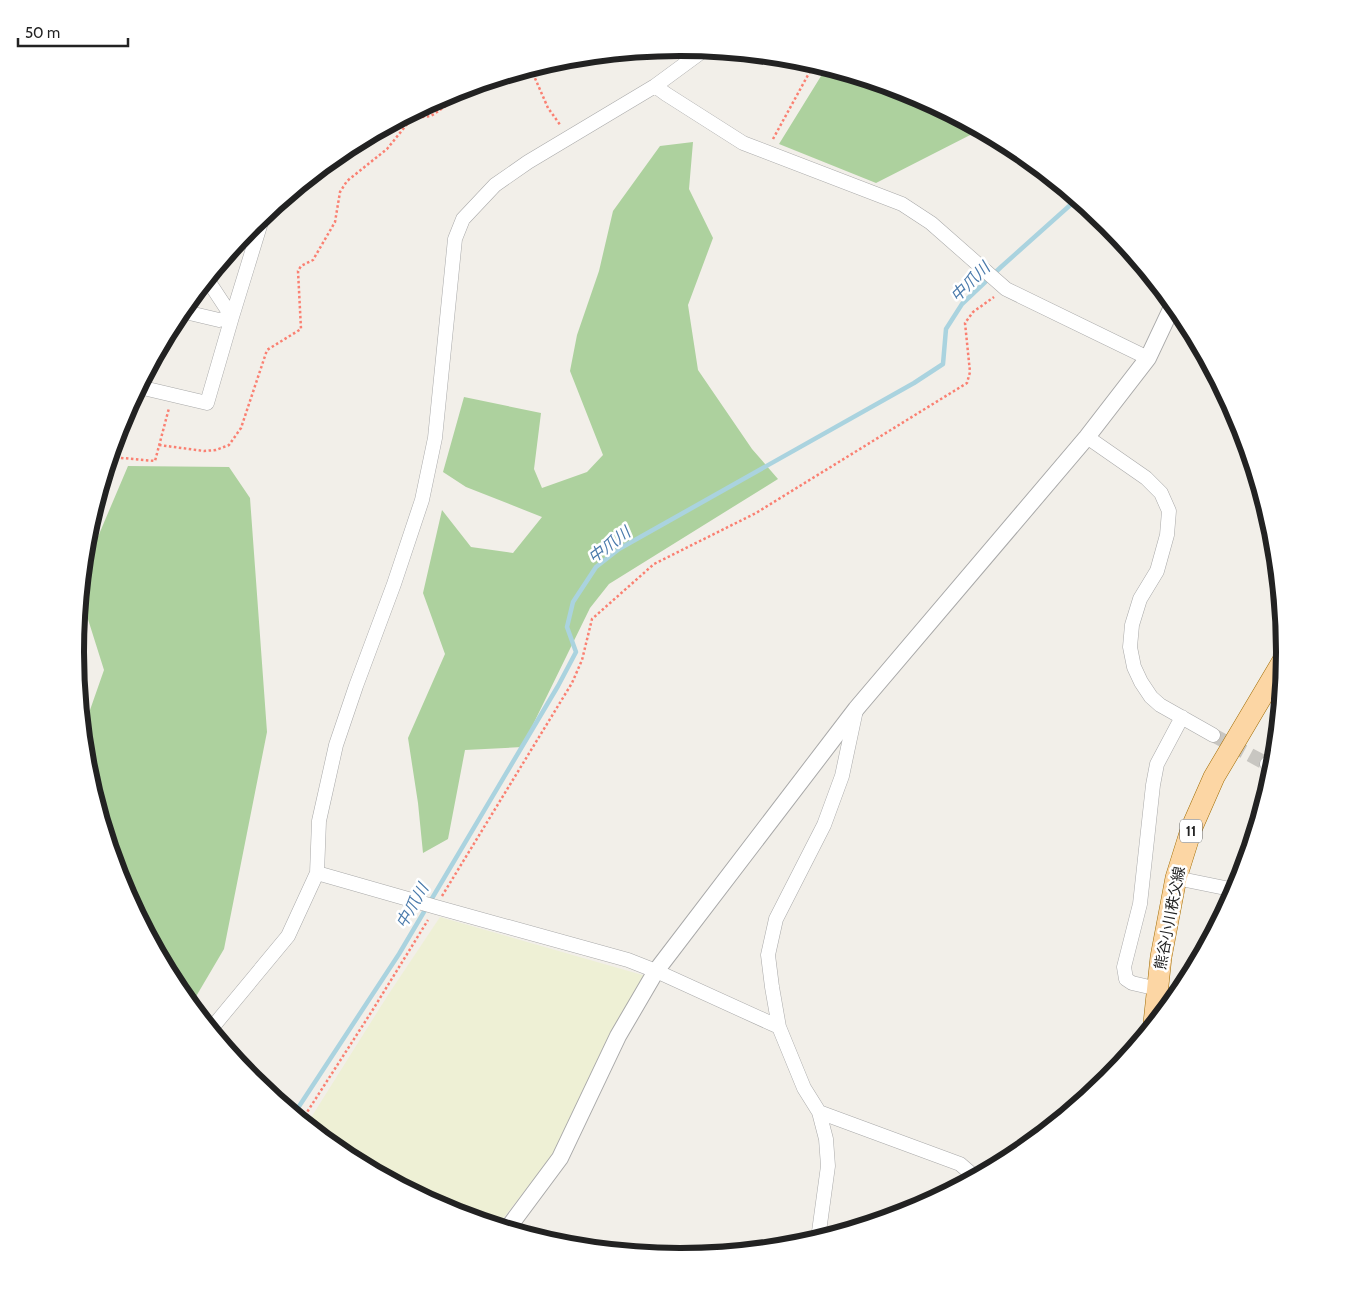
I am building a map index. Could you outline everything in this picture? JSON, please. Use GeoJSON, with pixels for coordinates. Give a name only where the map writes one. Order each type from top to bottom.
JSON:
{"type":"FeatureCollection","features":[{"type":"Feature","properties":{"kind":"main road","name":"熊谷小川秩父線"},"geometry":{"type":"LineString","coordinates":[[1155,1012],[1161,957],[1176,878],[1192,827],[1214,777],[1275,674]]}},
{"type":"Feature","properties":{"kind":"street"},"geometry":{"type":"LineString","coordinates":[[215,1024],[288,936],[317,873],[319,821],[336,745],[422,500],[435,438],[456,239],[464,219],[495,185],[528,162],[655,86],[695,57]]}},
{"type":"Feature","properties":{"kind":"street"},"geometry":{"type":"LineString","coordinates":[[655,86],[743,143],[902,204],[931,223],[1006,289],[1148,358]]}},
{"type":"Feature","properties":{"kind":"street"},"geometry":{"type":"LineString","coordinates":[[146,389],[207,403],[258,232]]}},
{"type":"Feature","properties":{"kind":"street"},"geometry":{"type":"LineString","coordinates":[[211,284],[232,317]]}},
{"type":"Feature","properties":{"kind":"street"},"geometry":{"type":"LineString","coordinates":[[190,313],[219,320],[232,317]]}},
{"type":"Feature","properties":{"kind":"street"},"geometry":{"type":"LineString","coordinates":[[512,1223],[560,1158],[618,1036],[656,970],[856,709],[1087,437],[1148,358],[1169,313]]}},
{"type":"Feature","properties":{"kind":"street"},"geometry":{"type":"LineString","coordinates":[[1087,437],[1146,478],[1161,493],[1169,511],[1167,535],[1157,571],[1140,599],[1132,625],[1130,647],[1134,667],[1152,698],[1160,705],[1213,735]]}},
{"type":"Feature","properties":{"kind":"street"},"geometry":{"type":"LineString","coordinates":[[819,1231],[828,1166],[826,1140],[818,1112],[804,1088],[779,1026],[768,955],[776,919],[824,825],[842,776],[856,709]]}},
{"type":"Feature","properties":{"kind":"street"},"geometry":{"type":"LineString","coordinates":[[1158,989],[1132,983],[1126,979],[1124,967],[1140,904],[1157,764],[1182,718]]}},
{"type":"Feature","properties":{"kind":"street"},"geometry":{"type":"LineString","coordinates":[[317,873],[628,960],[656,970],[779,1026]]}},
{"type":"Feature","properties":{"kind":"street"},"geometry":{"type":"LineString","coordinates":[[1176,878],[1226,888]]}},
{"type":"Feature","properties":{"kind":"street"},"geometry":{"type":"LineString","coordinates":[[818,1112],[960,1164],[970,1172]]}},
{"type":"Feature","properties":{"kind":"path"},"geometry":{"type":"LineString","coordinates":[[766,151],[810,71]]}},
{"type":"Feature","properties":{"kind":"path"},"geometry":{"type":"LineString","coordinates":[[534,75],[548,108],[569,137]]}},
{"type":"Feature","properties":{"kind":"path"},"geometry":{"type":"LineString","coordinates":[[418,117],[431,116],[451,102]]}},
{"type":"Feature","properties":{"kind":"path"},"geometry":{"type":"LineString","coordinates":[[159,445],[204,451],[216,450],[229,445],[241,428],[268,350],[301,328],[298,271],[301,266],[313,260],[335,222],[340,192],[348,181],[387,149],[408,122]]}},
{"type":"Feature","properties":{"kind":"path"},"geometry":{"type":"LineString","coordinates":[[305,1115],[372,1011],[572,683],[582,660],[592,619],[654,564],[756,513],[967,383],[970,372],[965,323],[973,312],[1006,289]]}},
{"type":"Feature","properties":{"kind":"path"},"geometry":{"type":"LineString","coordinates":[[117,458],[154,461],[173,395]]}},
{"type":"Feature","properties":{"kind":"green space"},"geometry":{"type":"Polygon","coordinates":[[[822,74],[871,88],[908,102],[973,133],[876,183],[779,144],[822,74]]]}},
{"type":"Feature","properties":{"kind":"green space"},"geometry":{"type":"Polygon","coordinates":[[[693,142],[689,189],[713,238],[688,305],[698,370],[752,449],[778,479],[609,584],[590,608],[522,747],[465,750],[448,839],[423,853],[418,803],[408,738],[445,654],[423,593],[442,510],[471,547],[513,553],[542,517],[466,487],[443,472],[464,397],[541,413],[534,469],[542,488],[587,472],[603,455],[570,371],[577,335],[599,271],[613,211],[660,146],[693,142]]]}},
{"type":"Feature","properties":{"kind":"green space"},"geometry":{"type":"Polygon","coordinates":[[[128,466],[229,467],[250,498],[267,732],[224,949],[195,998],[164,950],[130,880],[116,843],[96,768],[88,716],[104,670],[86,613],[89,574],[94,546],[128,466]]]}},
{"type":"Feature","properties":{"kind":"green space"},"geometry":{"type":"Polygon","coordinates":[[[440,917],[646,976],[551,1157],[502,1220],[452,1202],[382,1168],[310,1119],[388,995],[440,917]]]}},
{"type":"Feature","properties":{"kind":"waterway","name":"中爪川"},"geometry":{"type":"LineString","coordinates":[[297,1109],[399,954],[558,686],[576,652],[567,627],[573,602],[596,567],[619,549],[914,383],[943,364],[946,329],[962,304],[1072,203]]}},
{"type":"Feature","properties":{"kind":"tunnel"},"geometry":{"type":"LineString","coordinates":[[1213,735],[1265,763]]}}]}
